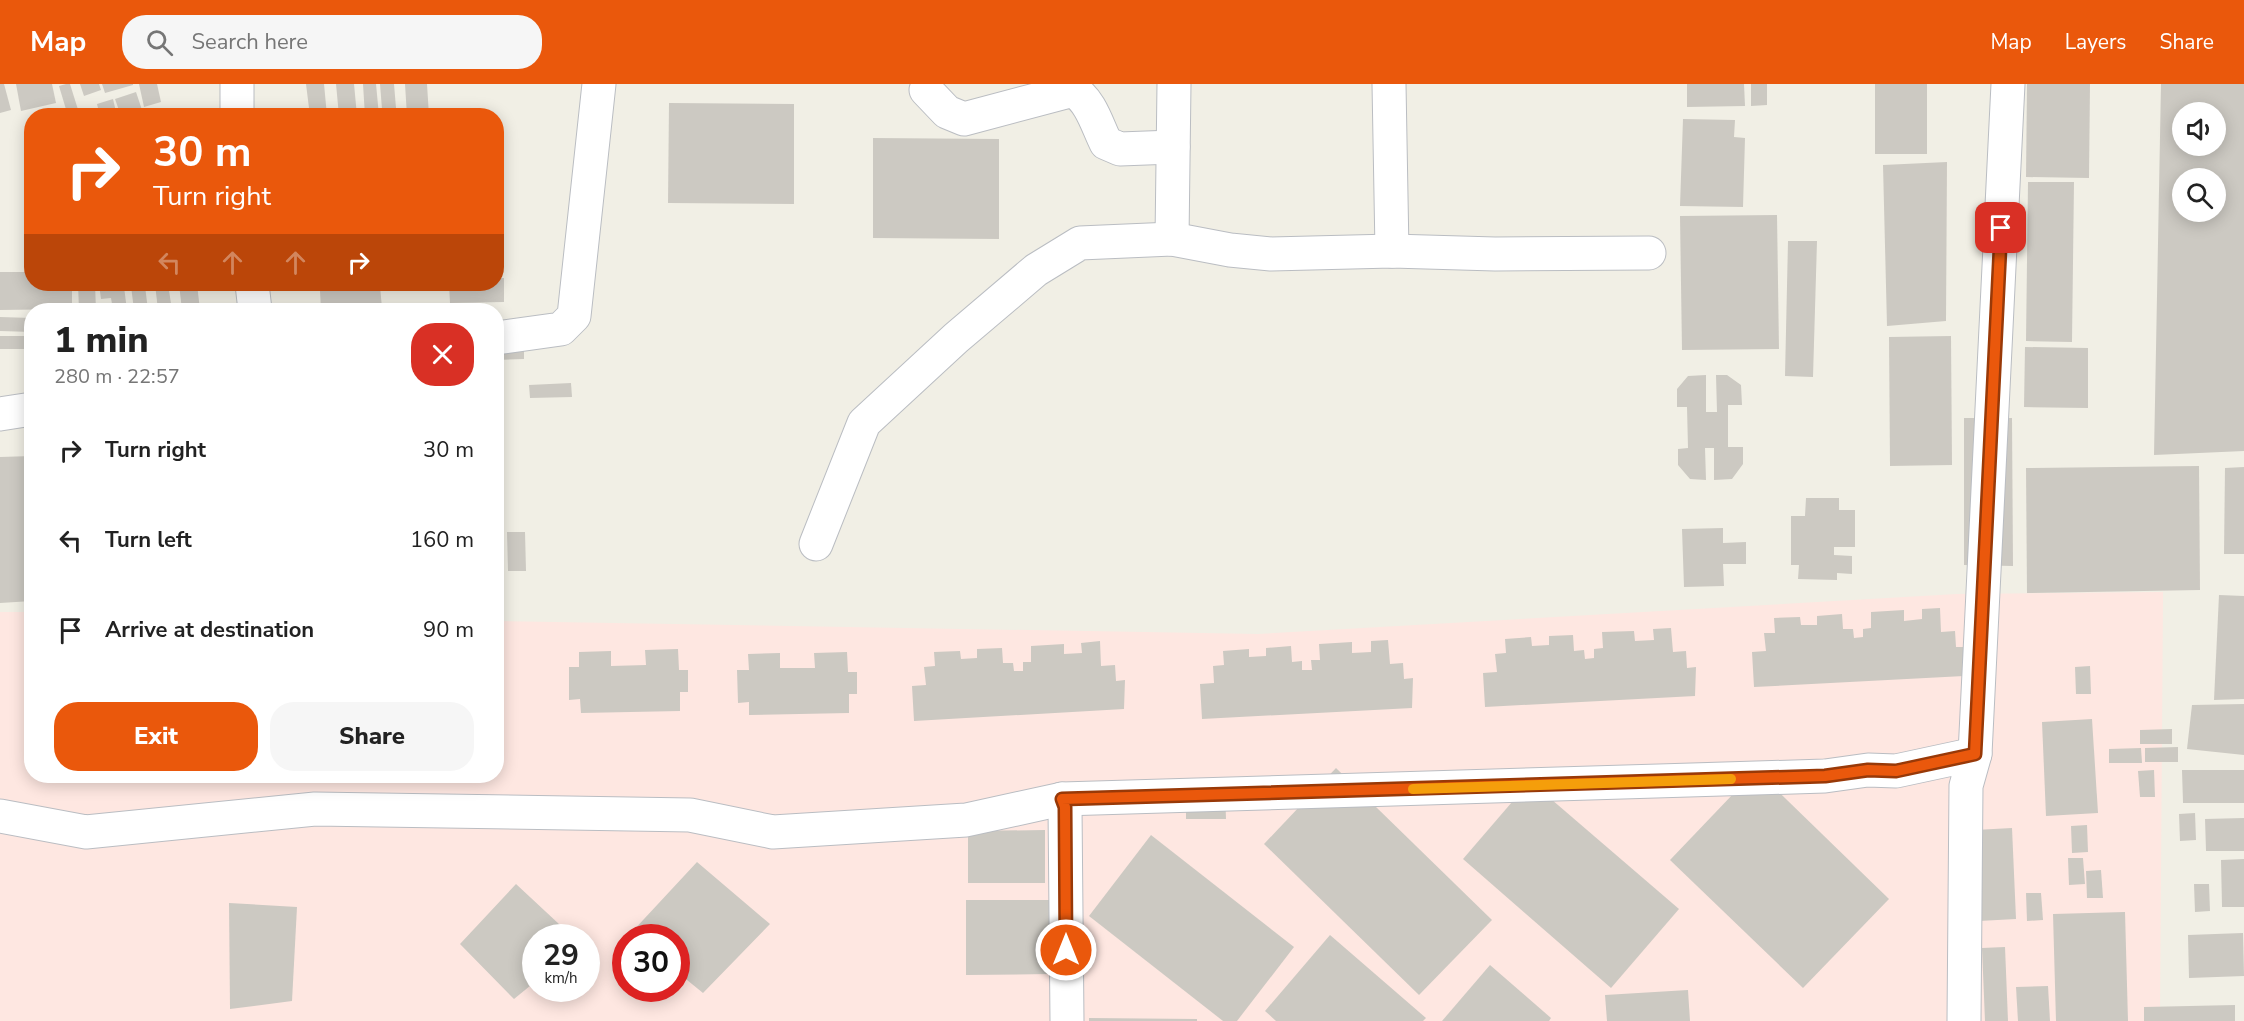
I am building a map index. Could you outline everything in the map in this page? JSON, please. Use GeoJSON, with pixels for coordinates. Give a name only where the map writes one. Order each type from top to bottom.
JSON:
{"type":"FeatureCollection","features":[{"type":"Feature","properties":{"kind":"street"},"geometry":{"type":"LineString","coordinates":[[237,84],[237,108]]}},
{"type":"Feature","properties":{"kind":"street"},"geometry":{"type":"LineString","coordinates":[[504,337],[561,329],[574,316],[598,84]]}},
{"type":"Feature","properties":{"kind":"street"},"geometry":{"type":"LineString","coordinates":[[1172,238],[1174,84]]}},
{"type":"Feature","properties":{"kind":"street"},"geometry":{"type":"LineString","coordinates":[[1389,84],[1392,250]]}},
{"type":"Feature","properties":{"kind":"street"},"geometry":{"type":"LineString","coordinates":[[1964,1021],[1966,786],[1975,754],[2008,84]]}},
{"type":"Feature","properties":{"kind":"street"},"geometry":{"type":"LineString","coordinates":[[926,90],[947,112],[964,119],[1073,90],[1088,104],[1106,143],[1120,149],[1173,147]]}},
{"type":"Feature","properties":{"kind":"street"},"geometry":{"type":"LineString","coordinates":[[816,544],[864,423],[956,338],[1036,270],[1080,243],[1172,238],[1230,250],[1271,254],[1392,250],[1496,254],[1649,253]]}},
{"type":"Feature","properties":{"kind":"street"},"geometry":{"type":"LineString","coordinates":[[0,414],[24,410]]}},
{"type":"Feature","properties":{"kind":"street"},"geometry":{"type":"LineString","coordinates":[[0,816],[86,832],[315,809],[678,815],[773,832],[966,820],[1062,799],[1825,776],[1868,770],[1896,771],[1975,754]]}},
{"type":"Feature","properties":{"kind":"street"},"geometry":{"type":"LineString","coordinates":[[1062,799],[1065,807],[1067,1021]]}},
{"type":"Feature","properties":{"kind":"shaded area"},"geometry":{"type":"Polygon","coordinates":[[[2163,592],[2160,1021],[0,1021],[0,612],[24,612],[24,783],[504,783],[504,621],[1258,634],[1957,594],[2163,592]]]}},
{"type":"Feature","properties":{"kind":"building"},"geometry":{"type":"Polygon","coordinates":[[[0,84],[4,84],[11,110],[0,113],[0,84]]]}},
{"type":"Feature","properties":{"kind":"building"},"geometry":{"type":"Polygon","coordinates":[[[16,84],[52,84],[56,103],[24,108],[21,111],[16,84]]]}},
{"type":"Feature","properties":{"kind":"building"},"geometry":{"type":"Polygon","coordinates":[[[70,84],[78,108],[66,108],[59,86],[70,84]]]}},
{"type":"Feature","properties":{"kind":"building"},"geometry":{"type":"Polygon","coordinates":[[[80,84],[99,84],[101,90],[84,96],[80,84]]]}},
{"type":"Feature","properties":{"kind":"building"},"geometry":{"type":"Polygon","coordinates":[[[102,84],[133,84],[133,85],[105,93],[102,84]]]}},
{"type":"Feature","properties":{"kind":"building"},"geometry":{"type":"Polygon","coordinates":[[[139,84],[157,84],[161,102],[144,107],[139,84]]]}},
{"type":"Feature","properties":{"kind":"building"},"geometry":{"type":"Polygon","coordinates":[[[306,84],[324,84],[326,108],[309,108],[306,84]]]}},
{"type":"Feature","properties":{"kind":"building"},"geometry":{"type":"Polygon","coordinates":[[[336,84],[354,84],[356,108],[338,108],[336,84]]]}},
{"type":"Feature","properties":{"kind":"building"},"geometry":{"type":"Polygon","coordinates":[[[363,84],[376,84],[378,108],[364,108],[363,84]]]}},
{"type":"Feature","properties":{"kind":"building"},"geometry":{"type":"Polygon","coordinates":[[[380,84],[394,84],[396,108],[382,108],[380,84]]]}},
{"type":"Feature","properties":{"kind":"building"},"geometry":{"type":"Polygon","coordinates":[[[405,84],[427,84],[428,108],[406,108],[405,84]]]}},
{"type":"Feature","properties":{"kind":"building"},"geometry":{"type":"Polygon","coordinates":[[[1687,84],[1744,84],[1745,106],[1687,107],[1687,84]]]}},
{"type":"Feature","properties":{"kind":"building"},"geometry":{"type":"Polygon","coordinates":[[[1751,84],[1767,84],[1767,105],[1751,106],[1751,84]]]}},
{"type":"Feature","properties":{"kind":"building"},"geometry":{"type":"Polygon","coordinates":[[[1875,84],[1927,84],[1927,154],[1875,154],[1875,84]]]}},
{"type":"Feature","properties":{"kind":"building"},"geometry":{"type":"Polygon","coordinates":[[[2027,84],[2090,84],[2089,178],[2026,177],[2027,84]]]}},
{"type":"Feature","properties":{"kind":"building"},"geometry":{"type":"Polygon","coordinates":[[[2161,84],[2244,84],[2244,451],[2154,455],[2161,84]]]}},
{"type":"Feature","properties":{"kind":"building"},"geometry":{"type":"Polygon","coordinates":[[[136,92],[141,108],[118,108],[115,99],[136,92]]]}},
{"type":"Feature","properties":{"kind":"building"},"geometry":{"type":"Polygon","coordinates":[[[113,99],[115,108],[98,108],[97,104],[113,99]]]}},
{"type":"Feature","properties":{"kind":"building"},"geometry":{"type":"Polygon","coordinates":[[[669,103],[794,104],[794,204],[668,203],[669,103]]]}},
{"type":"Feature","properties":{"kind":"building"},"geometry":{"type":"Polygon","coordinates":[[[1683,119],[1735,120],[1734,137],[1745,138],[1743,207],[1680,206],[1683,119]]]}},
{"type":"Feature","properties":{"kind":"building"},"geometry":{"type":"Polygon","coordinates":[[[873,138],[999,139],[999,239],[873,238],[873,138]]]}},
{"type":"Feature","properties":{"kind":"building"},"geometry":{"type":"Polygon","coordinates":[[[1947,162],[1946,321],[1887,326],[1883,165],[1947,162]]]}},
{"type":"Feature","properties":{"kind":"building"},"geometry":{"type":"Polygon","coordinates":[[[2028,182],[2074,182],[2072,342],[2026,341],[2028,182]]]}},
{"type":"Feature","properties":{"kind":"building"},"geometry":{"type":"Polygon","coordinates":[[[1777,215],[1779,349],[1682,350],[1680,216],[1777,215]]]}},
{"type":"Feature","properties":{"kind":"building"},"geometry":{"type":"Polygon","coordinates":[[[1788,241],[1817,241],[1813,377],[1785,376],[1788,241]]]}},
{"type":"Feature","properties":{"kind":"building"},"geometry":{"type":"Polygon","coordinates":[[[0,272],[24,272],[24,291],[72,291],[72,303],[24,303],[24,310],[0,310],[0,272]]]}},
{"type":"Feature","properties":{"kind":"building"},"geometry":{"type":"Polygon","coordinates":[[[78,291],[95,291],[96,303],[79,303],[78,291]]]}},
{"type":"Feature","properties":{"kind":"building"},"geometry":{"type":"Polygon","coordinates":[[[100,291],[125,291],[126,303],[112,303],[111,298],[101,299],[100,291]]]}},
{"type":"Feature","properties":{"kind":"building"},"geometry":{"type":"Polygon","coordinates":[[[132,291],[146,291],[147,303],[133,303],[132,291]]]}},
{"type":"Feature","properties":{"kind":"building"},"geometry":{"type":"Polygon","coordinates":[[[156,291],[169,291],[171,303],[157,303],[156,291]]]}},
{"type":"Feature","properties":{"kind":"building"},"geometry":{"type":"Polygon","coordinates":[[[180,291],[198,291],[199,303],[181,303],[180,291]]]}},
{"type":"Feature","properties":{"kind":"building"},"geometry":{"type":"Polygon","coordinates":[[[320,291],[380,291],[382,303],[321,303],[320,291]]]}},
{"type":"Feature","properties":{"kind":"building"},"geometry":{"type":"Polygon","coordinates":[[[449,291],[504,291],[504,302],[450,303],[449,291]]]}},
{"type":"Feature","properties":{"kind":"building"},"geometry":{"type":"Polygon","coordinates":[[[0,317],[24,318],[24,332],[0,331],[0,317]]]}},
{"type":"Feature","properties":{"kind":"building"},"geometry":{"type":"Polygon","coordinates":[[[0,336],[24,336],[24,349],[0,349],[0,336]]]}},
{"type":"Feature","properties":{"kind":"building"},"geometry":{"type":"Polygon","coordinates":[[[1951,336],[1952,465],[1890,466],[1889,337],[1951,336]]]}},
{"type":"Feature","properties":{"kind":"building"},"geometry":{"type":"Polygon","coordinates":[[[504,344],[524,344],[524,359],[504,360],[504,344]]]}},
{"type":"Feature","properties":{"kind":"building"},"geometry":{"type":"Polygon","coordinates":[[[2025,347],[2088,348],[2088,408],[2024,407],[2025,347]]]}},
{"type":"Feature","properties":{"kind":"building"},"geometry":{"type":"Polygon","coordinates":[[[1706,375],[1706,412],[1717,412],[1716,375],[1727,375],[1741,385],[1742,405],[1728,405],[1728,447],[1743,447],[1743,464],[1732,479],[1714,480],[1714,448],[1705,448],[1706,480],[1690,479],[1678,465],[1678,449],[1688,448],[1687,407],[1677,407],[1677,389],[1688,376],[1706,375]]]}},
{"type":"Feature","properties":{"kind":"building"},"geometry":{"type":"Polygon","coordinates":[[[571,383],[572,397],[530,398],[529,385],[571,383]]]}},
{"type":"Feature","properties":{"kind":"building"},"geometry":{"type":"Polygon","coordinates":[[[1964,418],[2012,418],[2013,566],[1964,565],[1964,418]]]}},
{"type":"Feature","properties":{"kind":"building"},"geometry":{"type":"Polygon","coordinates":[[[24,456],[24,602],[0,603],[0,457],[24,456]]]}},
{"type":"Feature","properties":{"kind":"building"},"geometry":{"type":"Polygon","coordinates":[[[2199,466],[2200,590],[2027,593],[2026,468],[2199,466]]]}},
{"type":"Feature","properties":{"kind":"building"},"geometry":{"type":"Polygon","coordinates":[[[2244,467],[2244,554],[2224,554],[2225,468],[2244,467]]]}},
{"type":"Feature","properties":{"kind":"building"},"geometry":{"type":"Polygon","coordinates":[[[1806,498],[1839,498],[1839,510],[1855,510],[1855,547],[1834,547],[1834,555],[1852,556],[1852,574],[1837,573],[1837,580],[1798,579],[1799,565],[1791,565],[1791,516],[1805,516],[1806,498]]]}},
{"type":"Feature","properties":{"kind":"building"},"geometry":{"type":"Polygon","coordinates":[[[1723,528],[1723,543],[1746,542],[1746,564],[1723,564],[1724,586],[1684,587],[1682,529],[1723,528]]]}},
{"type":"Feature","properties":{"kind":"building"},"geometry":{"type":"Polygon","coordinates":[[[507,532],[525,532],[526,571],[508,571],[507,532]]]}},
{"type":"Feature","properties":{"kind":"building"},"geometry":{"type":"Polygon","coordinates":[[[2219,595],[2244,596],[2244,699],[2214,700],[2219,595]]]}},
{"type":"Feature","properties":{"kind":"building"},"geometry":{"type":"Polygon","coordinates":[[[1940,608],[1941,632],[1955,631],[1956,647],[1965,647],[1964,676],[1754,687],[1752,652],[1766,651],[1764,633],[1775,633],[1774,618],[1800,617],[1801,625],[1817,625],[1817,616],[1842,614],[1843,629],[1853,629],[1854,638],[1863,637],[1863,629],[1871,628],[1871,612],[1904,610],[1904,621],[1922,619],[1922,609],[1940,608]]]}},
{"type":"Feature","properties":{"kind":"building"},"geometry":{"type":"Polygon","coordinates":[[[1671,628],[1673,652],[1686,651],[1687,668],[1696,667],[1695,696],[1485,707],[1483,673],[1497,672],[1495,654],[1506,653],[1505,639],[1531,637],[1532,646],[1549,645],[1549,636],[1573,635],[1574,651],[1584,650],[1585,659],[1594,658],[1594,649],[1603,648],[1602,632],[1634,631],[1635,641],[1654,640],[1653,629],[1671,628]]]}},
{"type":"Feature","properties":{"kind":"building"},"geometry":{"type":"Polygon","coordinates":[[[1388,640],[1390,664],[1403,663],[1404,679],[1413,678],[1412,708],[1202,719],[1200,684],[1214,683],[1213,666],[1224,665],[1223,651],[1249,649],[1249,657],[1266,656],[1266,648],[1291,646],[1292,662],[1302,661],[1302,670],[1312,670],[1311,660],[1320,660],[1319,644],[1352,642],[1352,653],[1371,652],[1371,641],[1388,640]]]}},
{"type":"Feature","properties":{"kind":"building"},"geometry":{"type":"Polygon","coordinates":[[[1100,641],[1101,666],[1115,665],[1116,681],[1125,680],[1124,709],[914,721],[912,686],[926,685],[924,667],[935,666],[934,652],[960,651],[961,659],[977,658],[977,649],[1002,648],[1003,663],[1013,663],[1014,671],[1023,671],[1023,662],[1031,662],[1031,646],[1064,644],[1064,654],[1082,653],[1081,643],[1100,641]]]}},
{"type":"Feature","properties":{"kind":"building"},"geometry":{"type":"Polygon","coordinates":[[[678,649],[679,670],[688,670],[688,692],[680,692],[680,711],[581,713],[580,699],[569,700],[569,667],[579,667],[579,652],[611,651],[611,666],[646,665],[645,650],[678,649]]]}},
{"type":"Feature","properties":{"kind":"building"},"geometry":{"type":"Polygon","coordinates":[[[847,652],[848,672],[857,672],[857,694],[849,694],[849,713],[749,715],[749,702],[738,703],[737,670],[749,670],[748,654],[780,653],[780,668],[815,668],[814,653],[847,652]]]}},
{"type":"Feature","properties":{"kind":"building"},"geometry":{"type":"Polygon","coordinates":[[[2090,666],[2091,694],[2076,694],[2075,667],[2090,666]]]}},
{"type":"Feature","properties":{"kind":"building"},"geometry":{"type":"Polygon","coordinates":[[[2244,704],[2244,755],[2187,749],[2192,705],[2244,704]]]}},
{"type":"Feature","properties":{"kind":"building"},"geometry":{"type":"Polygon","coordinates":[[[2092,719],[2098,813],[2046,816],[2042,722],[2092,719]]]}},
{"type":"Feature","properties":{"kind":"building"},"geometry":{"type":"Polygon","coordinates":[[[2172,729],[2172,744],[2140,744],[2140,730],[2172,729]]]}},
{"type":"Feature","properties":{"kind":"building"},"geometry":{"type":"Polygon","coordinates":[[[2178,747],[2178,762],[2145,762],[2145,748],[2178,747]]]}},
{"type":"Feature","properties":{"kind":"building"},"geometry":{"type":"Polygon","coordinates":[[[2141,748],[2142,763],[2109,763],[2109,749],[2141,748]]]}},
{"type":"Feature","properties":{"kind":"building"},"geometry":{"type":"Polygon","coordinates":[[[1336,768],[1492,920],[1419,995],[1264,844],[1336,768]]]}},
{"type":"Feature","properties":{"kind":"building"},"geometry":{"type":"Polygon","coordinates":[[[1756,770],[1889,899],[1803,988],[1670,860],[1756,770]]]}},
{"type":"Feature","properties":{"kind":"building"},"geometry":{"type":"Polygon","coordinates":[[[2154,770],[2155,797],[2140,797],[2138,771],[2154,770]]]}},
{"type":"Feature","properties":{"kind":"building"},"geometry":{"type":"Polygon","coordinates":[[[2182,770],[2244,770],[2244,803],[2183,803],[2182,770]]]}},
{"type":"Feature","properties":{"kind":"building"},"geometry":{"type":"Polygon","coordinates":[[[1530,781],[1679,909],[1611,988],[1463,859],[1530,781]]]}},
{"type":"Feature","properties":{"kind":"building"},"geometry":{"type":"Polygon","coordinates":[[[1186,790],[1225,790],[1226,819],[1186,819],[1186,790]]]}},
{"type":"Feature","properties":{"kind":"building"},"geometry":{"type":"Polygon","coordinates":[[[2195,813],[2196,840],[2180,841],[2179,814],[2195,813]]]}},
{"type":"Feature","properties":{"kind":"building"},"geometry":{"type":"Polygon","coordinates":[[[2244,818],[2244,851],[2206,851],[2205,819],[2244,818]]]}},
{"type":"Feature","properties":{"kind":"building"},"geometry":{"type":"Polygon","coordinates":[[[2087,825],[2088,852],[2072,853],[2071,826],[2087,825]]]}},
{"type":"Feature","properties":{"kind":"building"},"geometry":{"type":"Polygon","coordinates":[[[2012,828],[2016,919],[1979,921],[1975,830],[2012,828]]]}},
{"type":"Feature","properties":{"kind":"building"},"geometry":{"type":"Polygon","coordinates":[[[1045,830],[1045,883],[968,883],[968,831],[1045,830]]]}},
{"type":"Feature","properties":{"kind":"building"},"geometry":{"type":"Polygon","coordinates":[[[1151,835],[1294,947],[1237,1021],[1223,1021],[1089,916],[1151,835]]]}},
{"type":"Feature","properties":{"kind":"building"},"geometry":{"type":"Polygon","coordinates":[[[2068,858],[2083,858],[2085,884],[2069,885],[2068,858]]]}},
{"type":"Feature","properties":{"kind":"building"},"geometry":{"type":"Polygon","coordinates":[[[2244,859],[2244,907],[2222,907],[2221,860],[2244,859]]]}},
{"type":"Feature","properties":{"kind":"building"},"geometry":{"type":"Polygon","coordinates":[[[697,862],[770,924],[703,993],[690,982],[690,924],[639,924],[697,862]]]}},
{"type":"Feature","properties":{"kind":"building"},"geometry":{"type":"Polygon","coordinates":[[[2101,870],[2103,898],[2087,898],[2086,871],[2101,870]]]}},
{"type":"Feature","properties":{"kind":"building"},"geometry":{"type":"Polygon","coordinates":[[[516,884],[559,924],[522,924],[522,992],[514,999],[460,944],[516,884]]]}},
{"type":"Feature","properties":{"kind":"building"},"geometry":{"type":"Polygon","coordinates":[[[2194,884],[2209,884],[2210,911],[2195,912],[2194,884]]]}},
{"type":"Feature","properties":{"kind":"building"},"geometry":{"type":"Polygon","coordinates":[[[2026,893],[2041,893],[2043,920],[2027,921],[2026,893]]]}},
{"type":"Feature","properties":{"kind":"building"},"geometry":{"type":"Polygon","coordinates":[[[966,900],[1050,900],[1050,974],[966,975],[966,900]]]}},
{"type":"Feature","properties":{"kind":"building"},"geometry":{"type":"Polygon","coordinates":[[[229,903],[297,907],[292,1001],[230,1009],[229,903]]]}},
{"type":"Feature","properties":{"kind":"building"},"geometry":{"type":"Polygon","coordinates":[[[2125,912],[2128,1021],[2056,1021],[2053,914],[2125,912]]]}},
{"type":"Feature","properties":{"kind":"building"},"geometry":{"type":"Polygon","coordinates":[[[2243,933],[2244,976],[2189,978],[2188,935],[2243,933]]]}},
{"type":"Feature","properties":{"kind":"building"},"geometry":{"type":"Polygon","coordinates":[[[1330,935],[1426,1018],[1423,1021],[1276,1021],[1265,1011],[1330,935]]]}},
{"type":"Feature","properties":{"kind":"building"},"geometry":{"type":"Polygon","coordinates":[[[2005,947],[2008,1021],[1985,1021],[1982,948],[2005,947]]]}},
{"type":"Feature","properties":{"kind":"building"},"geometry":{"type":"Polygon","coordinates":[[[1490,965],[1551,1018],[1549,1021],[1442,1021],[1490,965]]]}},
{"type":"Feature","properties":{"kind":"building"},"geometry":{"type":"Polygon","coordinates":[[[2048,986],[2050,1021],[2018,1021],[2016,987],[2048,986]]]}},
{"type":"Feature","properties":{"kind":"building"},"geometry":{"type":"Polygon","coordinates":[[[1688,990],[1690,1021],[1607,1021],[1605,995],[1688,990]]]}},
{"type":"Feature","properties":{"kind":"building"},"geometry":{"type":"Polygon","coordinates":[[[2235,1005],[2235,1021],[2144,1021],[2144,1007],[2235,1005]]]}},
{"type":"Feature","properties":{"kind":"building"},"geometry":{"type":"Polygon","coordinates":[[[1089,1018],[1197,1019],[1197,1021],[1089,1021],[1089,1018]]]}},
{"type":"Feature","properties":{"kind":"slow traffic"},"geometry":{"type":"LineString","coordinates":[[1413,789],[1731,779]]}},
{"type":"Feature","properties":{"kind":"route"},"geometry":{"type":"LineString","coordinates":[[1066,950],[1065,807],[1062,799],[1825,776],[1868,770],[1896,771],[1975,754],[2001,228]]}}]}
